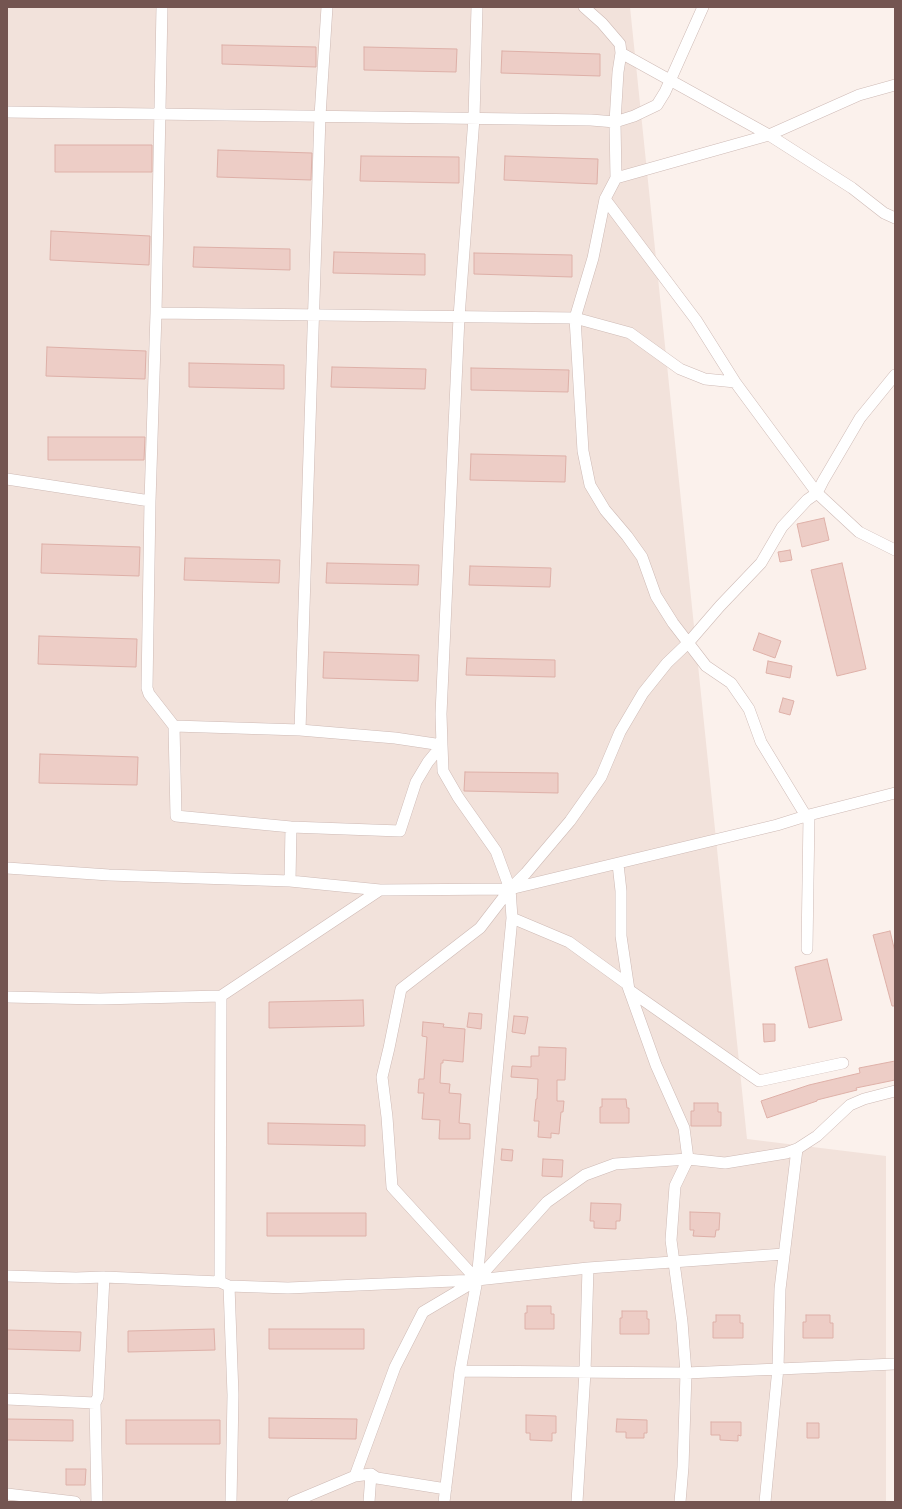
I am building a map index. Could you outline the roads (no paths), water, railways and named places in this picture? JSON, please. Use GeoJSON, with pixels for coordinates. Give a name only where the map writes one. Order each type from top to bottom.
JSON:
{"type":"FeatureCollection","features":[{"type":"Feature","properties":{"kind":"street"},"geometry":{"type":"LineString","coordinates":[[162,7],[147,688],[149,694],[174,726],[176,816],[291,827],[400,831],[416,782],[428,762],[442,745]]}},
{"type":"Feature","properties":{"kind":"street"},"geometry":{"type":"LineString","coordinates":[[300,730],[320,116],[327,7]]}},
{"type":"Feature","properties":{"kind":"street"},"geometry":{"type":"LineString","coordinates":[[444,1502],[460,1371],[477,1280],[512,918],[510,889],[496,851],[458,797],[443,771],[442,745],[441,714],[459,317],[474,118],[477,7]]}},
{"type":"Feature","properties":{"kind":"street"},"geometry":{"type":"LineString","coordinates":[[584,7],[602,23],[620,44],[621,53],[618,72],[615,122],[616,178],[604,199],[594,258],[575,318],[583,451],[590,485],[605,510],[627,536],[642,557],[656,596],[673,623],[706,666],[730,683],[749,709],[762,742],[808,817],[807,949]]}},
{"type":"Feature","properties":{"kind":"street"},"geometry":{"type":"LineString","coordinates":[[7,112],[474,118],[591,120],[615,122],[634,116],[657,105],[665,92],[703,7]]}},
{"type":"Feature","properties":{"kind":"street"},"geometry":{"type":"LineString","coordinates":[[621,53],[770,135],[852,188],[884,213],[895,218]]}},
{"type":"Feature","properties":{"kind":"street"},"geometry":{"type":"LineString","coordinates":[[616,178],[770,135],[859,95],[895,85]]}},
{"type":"Feature","properties":{"kind":"street"},"geometry":{"type":"LineString","coordinates":[[604,199],[696,320],[736,382],[817,493],[859,532],[895,550]]}},
{"type":"Feature","properties":{"kind":"street"},"geometry":{"type":"LineString","coordinates":[[156,313],[575,318],[630,332],[680,369],[705,379],[736,382]]}},
{"type":"Feature","properties":{"kind":"street"},"geometry":{"type":"LineString","coordinates":[[477,1280],[392,1187],[387,1117],[382,1077],[401,989],[480,928],[510,889],[526,873],[570,821],[601,777],[620,732],[644,693],[667,664],[761,563],[782,527],[807,500],[817,493],[860,418],[895,375]]}},
{"type":"Feature","properties":{"kind":"street"},"geometry":{"type":"LineString","coordinates":[[7,480],[150,501]]}},
{"type":"Feature","properties":{"kind":"street"},"geometry":{"type":"LineString","coordinates":[[174,726],[300,730],[394,738],[442,745]]}},
{"type":"Feature","properties":{"kind":"street"},"geometry":{"type":"LineString","coordinates":[[7,868],[108,875],[290,881],[380,890],[510,889],[778,825],[895,793]]}},
{"type":"Feature","properties":{"kind":"street"},"geometry":{"type":"LineString","coordinates":[[290,881],[291,827]]}},
{"type":"Feature","properties":{"kind":"street"},"geometry":{"type":"LineString","coordinates":[[618,864],[620,891],[620,936],[629,990],[759,1080],[843,1063]]}},
{"type":"Feature","properties":{"kind":"street"},"geometry":{"type":"LineString","coordinates":[[7,997],[100,999],[221,996],[380,890]]}},
{"type":"Feature","properties":{"kind":"street"},"geometry":{"type":"LineString","coordinates":[[512,918],[569,942],[627,984],[656,1065],[684,1128],[688,1159],[675,1186],[671,1240],[682,1322],[686,1373],[683,1468],[680,1502]]}},
{"type":"Feature","properties":{"kind":"street"},"geometry":{"type":"LineString","coordinates":[[221,996],[224,1284],[234,1395],[231,1502]]}},
{"type":"Feature","properties":{"kind":"street"},"geometry":{"type":"LineString","coordinates":[[355,1476],[395,1367],[423,1312],[477,1280],[547,1202],[585,1175],[615,1164],[688,1159],[725,1163],[797,1150],[817,1136],[850,1105],[864,1099],[895,1091]]}},
{"type":"Feature","properties":{"kind":"street"},"geometry":{"type":"LineString","coordinates":[[765,1502],[778,1368],[780,1289],[797,1150]]}},
{"type":"Feature","properties":{"kind":"street"},"geometry":{"type":"LineString","coordinates":[[7,1276],[76,1278],[104,1277],[288,1288],[477,1280],[588,1268],[784,1254]]}},
{"type":"Feature","properties":{"kind":"street"},"geometry":{"type":"LineString","coordinates":[[577,1502],[585,1372],[588,1268]]}},
{"type":"Feature","properties":{"kind":"street"},"geometry":{"type":"LineString","coordinates":[[97,1502],[95,1403],[98,1397],[104,1277]]}},
{"type":"Feature","properties":{"kind":"street"},"geometry":{"type":"LineString","coordinates":[[460,1371],[686,1373],[895,1364]]}},
{"type":"Feature","properties":{"kind":"street"},"geometry":{"type":"LineString","coordinates":[[7,1400],[95,1403]]}},
{"type":"Feature","properties":{"kind":"street"},"geometry":{"type":"LineString","coordinates":[[293,1502],[355,1476],[371,1474],[377,1478],[446,1489]]}},
{"type":"Feature","properties":{"kind":"street"},"geometry":{"type":"LineString","coordinates":[[369,1502],[371,1474]]}},
{"type":"Feature","properties":{"kind":"street"},"geometry":{"type":"LineString","coordinates":[[7,1494],[75,1502]]}}]}
